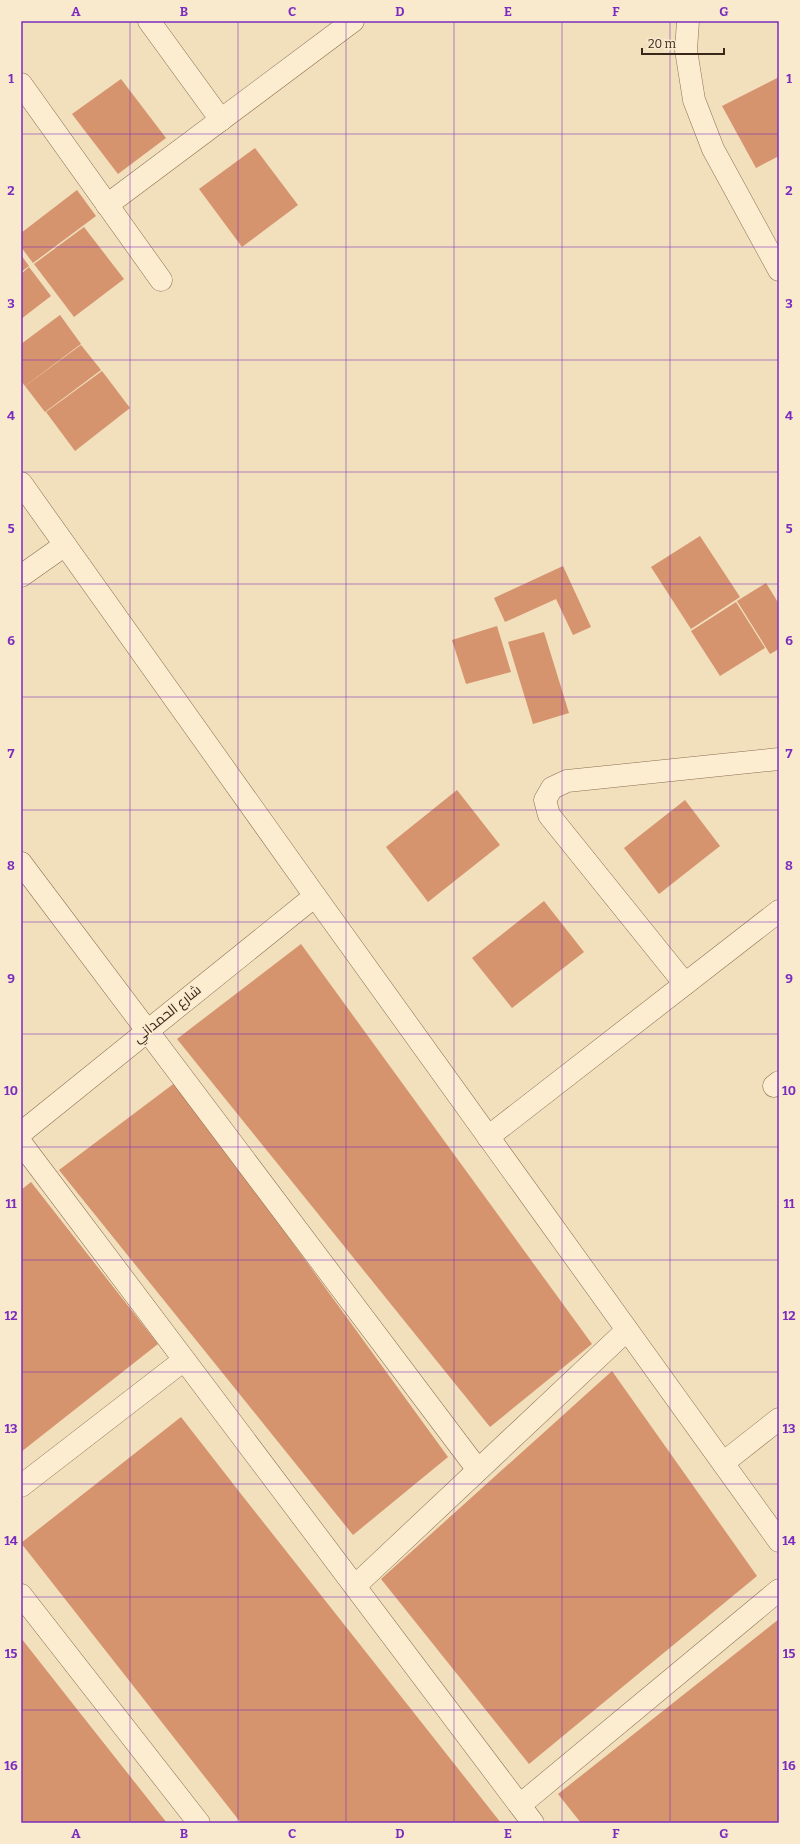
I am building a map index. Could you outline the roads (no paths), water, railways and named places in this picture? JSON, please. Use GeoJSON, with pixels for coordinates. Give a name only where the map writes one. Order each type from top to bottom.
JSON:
{"type":"FeatureCollection","features":[{"type":"Feature","properties":{"kind":"street"},"geometry":{"type":"LineString","coordinates":[[149,21],[221,120]]}},
{"type":"Feature","properties":{"kind":"street"},"geometry":{"type":"LineString","coordinates":[[108,205],[353,21]]}},
{"type":"Feature","properties":{"kind":"street"},"geometry":{"type":"LineString","coordinates":[[688,21],[686,50],[694,100],[713,149],[779,270]]}},
{"type":"Feature","properties":{"kind":"street"},"geometry":{"type":"LineString","coordinates":[[21,84],[160,280]]}},
{"type":"Feature","properties":{"kind":"street"},"geometry":{"type":"LineString","coordinates":[[21,483],[315,896],[779,1541]]}},
{"type":"Feature","properties":{"kind":"street"},"geometry":{"type":"LineString","coordinates":[[21,576],[65,545]]}},
{"type":"Feature","properties":{"kind":"street"},"geometry":{"type":"LineString","coordinates":[[685,984],[549,815],[545,800],[552,788],[567,781],[779,759]]}},
{"type":"Feature","properties":{"kind":"street"},"geometry":{"type":"LineString","coordinates":[[21,863],[478,1470]]}},
{"type":"Feature","properties":{"kind":"street","name":"شارع الحمداني"},"geometry":{"type":"LineString","coordinates":[[21,1133],[315,896]]}},
{"type":"Feature","properties":{"kind":"street"},"geometry":{"type":"LineString","coordinates":[[488,1137],[779,911]]}},
{"type":"Feature","properties":{"kind":"street"},"geometry":{"type":"LineString","coordinates":[[21,1143],[533,1823]]}},
{"type":"Feature","properties":{"kind":"street"},"geometry":{"type":"LineString","coordinates":[[355,1586],[627,1330]]}},
{"type":"Feature","properties":{"kind":"street"},"geometry":{"type":"LineString","coordinates":[[21,1486],[184,1360]]}},
{"type":"Feature","properties":{"kind":"street"},"geometry":{"type":"LineString","coordinates":[[723,1463],[779,1420]]}},
{"type":"Feature","properties":{"kind":"street"},"geometry":{"type":"LineString","coordinates":[[520,1805],[779,1590]]}},
{"type":"Feature","properties":{"kind":"street"},"geometry":{"type":"LineString","coordinates":[[21,1595],[199,1823]]}}]}
